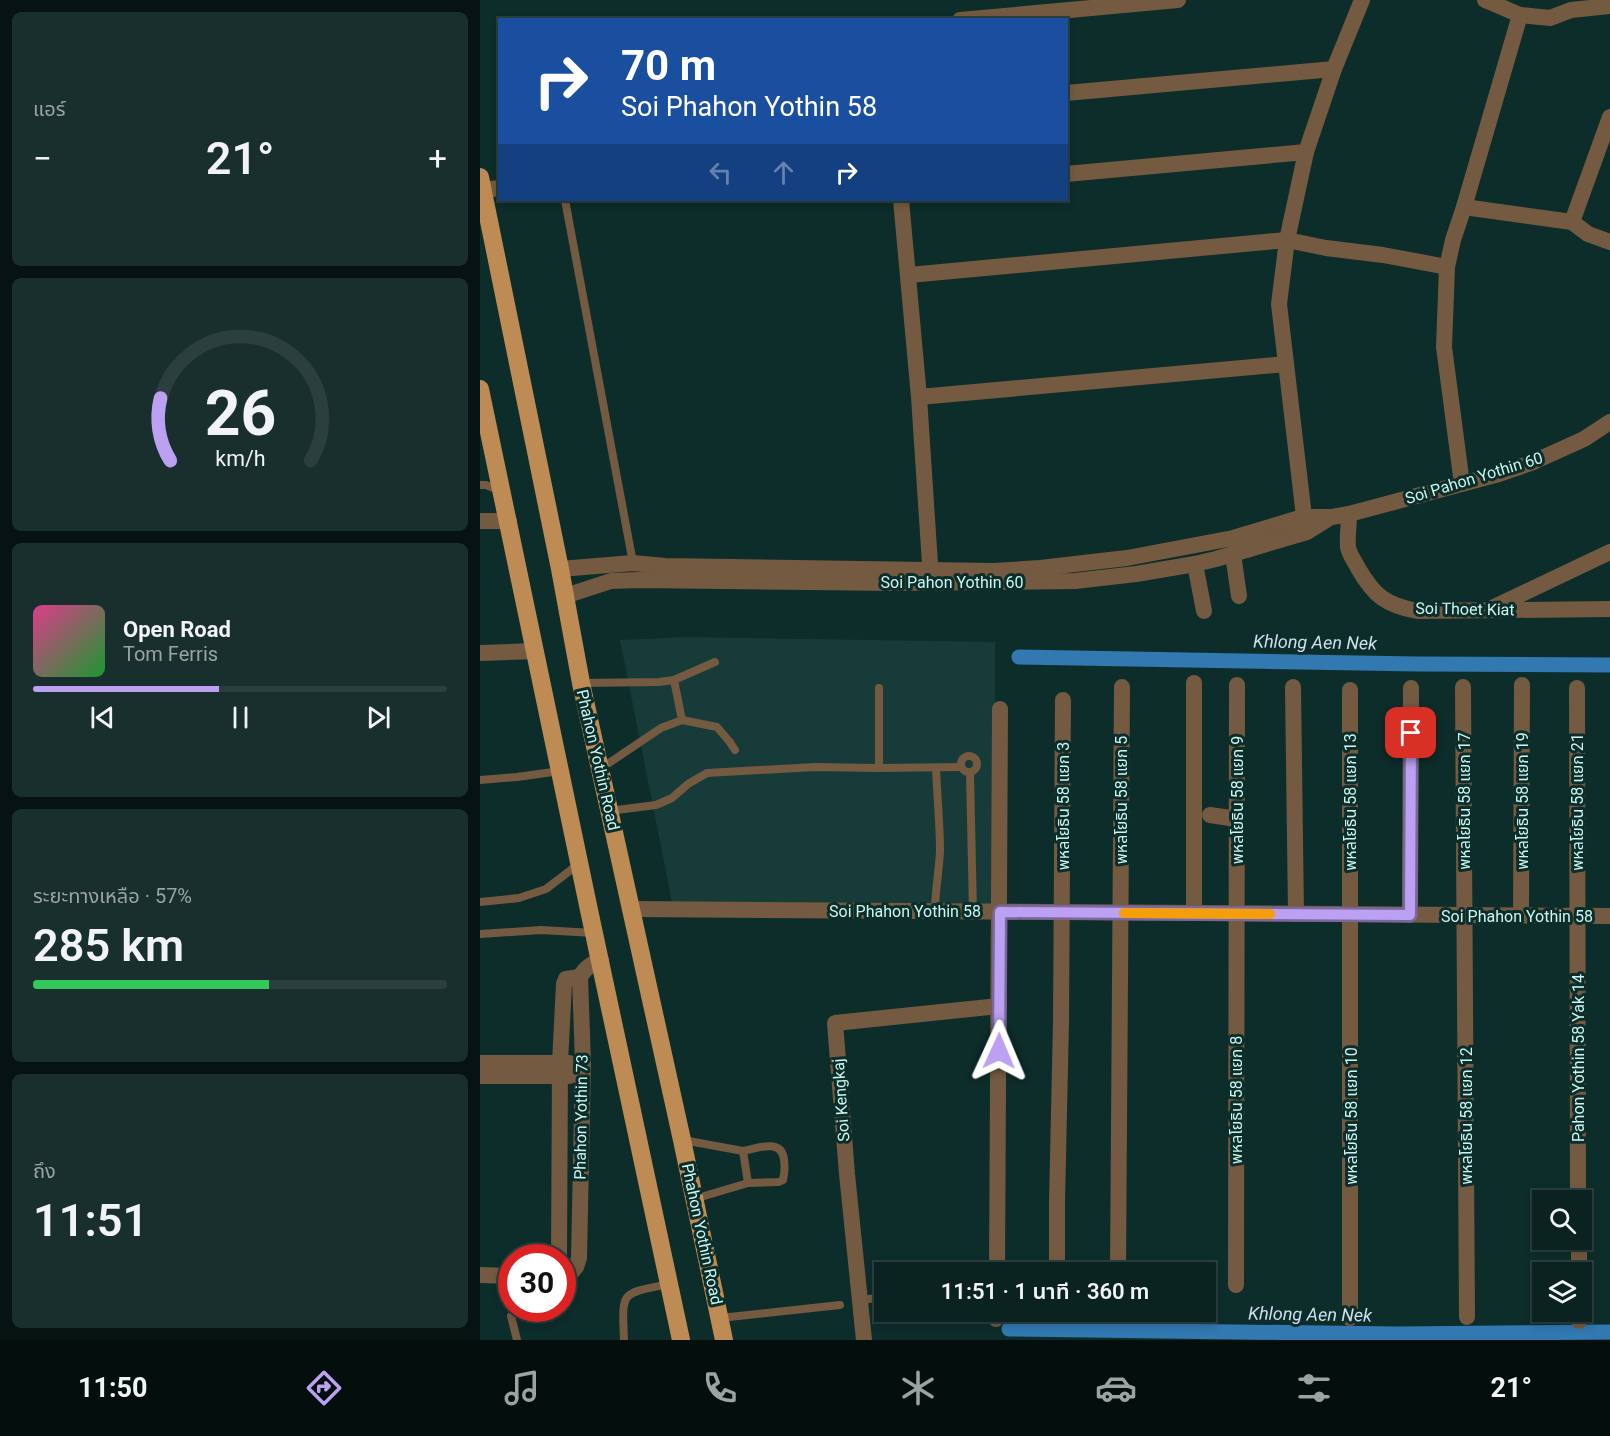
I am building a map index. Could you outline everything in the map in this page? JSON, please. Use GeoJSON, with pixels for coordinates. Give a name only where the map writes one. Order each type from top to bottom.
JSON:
{"type":"FeatureCollection","features":[{"type":"Feature","properties":{"kind":"main road","name":"Phahon Yothin Road"},"geometry":{"type":"LineString","coordinates":[[487,185],[581,683],[724,1340]]}},
{"type":"Feature","properties":{"kind":"main road"},"geometry":{"type":"LineString","coordinates":[[480,388],[489,449],[509,521],[534,651],[681,1340]]}},
{"type":"Feature","properties":{"kind":"street"},"geometry":{"type":"LineString","coordinates":[[982,18],[1178,0]]}},
{"type":"Feature","properties":{"kind":"street"},"geometry":{"type":"LineString","coordinates":[[1305,524],[1279,304],[1287,240],[1306,152],[1334,69],[1362,0]]}},
{"type":"Feature","properties":{"kind":"street"},"geometry":{"type":"LineString","coordinates":[[1485,0],[1520,15],[1550,18],[1571,10],[1610,6]]}},
{"type":"Feature","properties":{"kind":"street"},"geometry":{"type":"LineString","coordinates":[[1462,484],[1444,347],[1447,267],[1452,240],[1464,207],[1520,15]]}},
{"type":"Feature","properties":{"kind":"street"},"geometry":{"type":"LineString","coordinates":[[1068,93],[1334,69]]}},
{"type":"Feature","properties":{"kind":"street"},"geometry":{"type":"LineString","coordinates":[[1572,222],[1610,117]]}},
{"type":"Feature","properties":{"kind":"street"},"geometry":{"type":"LineString","coordinates":[[1068,174],[1306,152]]}},
{"type":"Feature","properties":{"kind":"street"},"geometry":{"type":"LineString","coordinates":[[901,201],[919,397],[931,576]]}},
{"type":"Feature","properties":{"kind":"street"},"geometry":{"type":"LineString","coordinates":[[1464,207],[1572,222],[1588,234],[1610,242]]}},
{"type":"Feature","properties":{"kind":"street"},"geometry":{"type":"LineString","coordinates":[[909,275],[1287,240],[1447,267]]}},
{"type":"Feature","properties":{"kind":"street"},"geometry":{"type":"LineString","coordinates":[[919,397],[1286,364]]}},
{"type":"Feature","properties":{"kind":"street","name":"Soi Pahon Yothin 60"},"geometry":{"type":"LineString","coordinates":[[931,576],[1075,581],[1195,564],[1233,554],[1305,524],[1462,484],[1531,463],[1584,439],[1610,423]]}},
{"type":"Feature","properties":{"kind":"street","name":"Soi Thoet Kiat"},"geometry":{"type":"LineString","coordinates":[[1349,514],[1348,549],[1366,581],[1376,593],[1399,607],[1417,610],[1610,609]]}},
{"type":"Feature","properties":{"kind":"street"},"geometry":{"type":"LineString","coordinates":[[480,521],[509,521]]}},
{"type":"Feature","properties":{"kind":"street","name":"Soi Pahon Yothin 60"},"geometry":{"type":"LineString","coordinates":[[565,596],[611,581],[639,579],[898,577],[1040,568],[1127,558],[1305,524]]}},
{"type":"Feature","properties":{"kind":"street"},"geometry":{"type":"LineString","coordinates":[[1488,609],[1610,552]]}},
{"type":"Feature","properties":{"kind":"street"},"geometry":{"type":"LineString","coordinates":[[1233,554],[1239,596]]}},
{"type":"Feature","properties":{"kind":"street","name":"Soi Pahon Yothin 60"},"geometry":{"type":"LineString","coordinates":[[560,569],[633,563],[898,577]]}},
{"type":"Feature","properties":{"kind":"street"},"geometry":{"type":"LineString","coordinates":[[1195,564],[1204,611]]}},
{"type":"Feature","properties":{"kind":"street"},"geometry":{"type":"LineString","coordinates":[[480,653],[534,651]]}},
{"type":"Feature","properties":{"kind":"street"},"geometry":{"type":"LineString","coordinates":[[1194,684],[1194,913]]}},
{"type":"Feature","properties":{"kind":"street","name":"พหลโยธิน 58 แยก 9"},"geometry":{"type":"LineString","coordinates":[[1237,686],[1237,914]]}},
{"type":"Feature","properties":{"kind":"street","name":"พหลโยธิน 58 แยก 19"},"geometry":{"type":"LineString","coordinates":[[1521,916],[1522,686]]}},
{"type":"Feature","properties":{"kind":"street","name":"พหลโยธิน 58 แยก 5"},"geometry":{"type":"LineString","coordinates":[[1118,1262],[1122,687]]}},
{"type":"Feature","properties":{"kind":"street"},"geometry":{"type":"LineString","coordinates":[[1293,687],[1296,914]]}},
{"type":"Feature","properties":{"kind":"street","name":"พหลโยธิน 58 แยก 17"},"geometry":{"type":"LineString","coordinates":[[1463,687],[1465,915]]}},
{"type":"Feature","properties":{"kind":"street"},"geometry":{"type":"LineString","coordinates":[[1410,915],[1411,688]]}},
{"type":"Feature","properties":{"kind":"street","name":"พหลโยธิน 58 แยก 21"},"geometry":{"type":"LineString","coordinates":[[1577,688],[1577,916]]}},
{"type":"Feature","properties":{"kind":"street","name":"พหลโยธิน 58 แยก 13"},"geometry":{"type":"LineString","coordinates":[[1350,690],[1351,915]]}},
{"type":"Feature","properties":{"kind":"street","name":"พหลโยธิน 58 แยก 3"},"geometry":{"type":"LineString","coordinates":[[1057,1262],[1063,700]]}},
{"type":"Feature","properties":{"kind":"street"},"geometry":{"type":"LineString","coordinates":[[997,1262],[1000,709]]}},
{"type":"Feature","properties":{"kind":"street"},"geometry":{"type":"LineString","coordinates":[[1210,815],[1237,819]]}},
{"type":"Feature","properties":{"kind":"street","name":"Soi Phahon Yothin 58"},"geometry":{"type":"LineString","coordinates":[[631,909],[1610,916]]}},
{"type":"Feature","properties":{"kind":"street","name":"พหลโยธิน 58 แยก 8"},"geometry":{"type":"LineString","coordinates":[[1236,1286],[1237,914]]}},
{"type":"Feature","properties":{"kind":"street","name":"พหลโยธิน 58 แยก 10"},"geometry":{"type":"LineString","coordinates":[[1350,1318],[1351,915]]}},
{"type":"Feature","properties":{"kind":"street","name":"พหลโยธิน 58 แยก 12"},"geometry":{"type":"LineString","coordinates":[[1465,915],[1467,1317]]}},
{"type":"Feature","properties":{"kind":"street","name":"Pahon Yothin 58 Yak 14"},"geometry":{"type":"LineString","coordinates":[[1577,916],[1578,1190]]}},
{"type":"Feature","properties":{"kind":"street"},"geometry":{"type":"LineString","coordinates":[[559,1244],[560,1070],[564,984],[566,979],[580,977],[590,965],[601,960]]}},
{"type":"Feature","properties":{"kind":"street","name":"Phahon Yothin 73"},"geometry":{"type":"LineString","coordinates":[[576,1267],[579,1258],[582,1070],[580,977]]}},
{"type":"Feature","properties":{"kind":"street","name":"Soi Kengkaj"},"geometry":{"type":"LineString","coordinates":[[864,1340],[847,1174],[836,1023],[999,1006]]}},
{"type":"Feature","properties":{"kind":"street"},"geometry":{"type":"LineString","coordinates":[[480,1063],[560,1070]]}},
{"type":"Feature","properties":{"kind":"street"},"geometry":{"type":"LineString","coordinates":[[480,1076],[582,1070]]}},
{"type":"Feature","properties":{"kind":"street"},"geometry":{"type":"LineString","coordinates":[[480,1275],[498,1276]]}},
{"type":"Feature","properties":{"kind":"lane"},"geometry":{"type":"LineString","coordinates":[[565,201],[633,563]]}},
{"type":"Feature","properties":{"kind":"lane"},"geometry":{"type":"LineString","coordinates":[[480,485],[501,491]]}},
{"type":"Feature","properties":{"kind":"lane"},"geometry":{"type":"LineString","coordinates":[[581,683],[674,680],[714,662]]}},
{"type":"Feature","properties":{"kind":"lane"},"geometry":{"type":"LineString","coordinates":[[674,680],[682,720]]}},
{"type":"Feature","properties":{"kind":"lane"},"geometry":{"type":"LineString","coordinates":[[879,688],[879,768]]}},
{"type":"Feature","properties":{"kind":"lane"},"geometry":{"type":"LineString","coordinates":[[600,769],[661,728],[682,720],[717,727],[735,750]]}},
{"type":"Feature","properties":{"kind":"lane"},"geometry":{"type":"LineString","coordinates":[[961,767],[964,757],[971,756],[976,760],[977,768],[970,773]]}},
{"type":"Feature","properties":{"kind":"lane"},"geometry":{"type":"LineString","coordinates":[[609,811],[656,805],[672,798],[688,784],[707,773],[815,767],[961,767],[970,773]]}},
{"type":"Feature","properties":{"kind":"lane"},"geometry":{"type":"LineString","coordinates":[[935,912],[940,850],[936,768]]}},
{"type":"Feature","properties":{"kind":"lane"},"geometry":{"type":"LineString","coordinates":[[480,780],[560,771]]}},
{"type":"Feature","properties":{"kind":"lane"},"geometry":{"type":"LineString","coordinates":[[970,773],[973,912]]}},
{"type":"Feature","properties":{"kind":"lane"},"geometry":{"type":"LineString","coordinates":[[480,903],[519,898],[546,889],[580,863]]}},
{"type":"Feature","properties":{"kind":"lane"},"geometry":{"type":"LineString","coordinates":[[480,934],[541,930],[594,933]]}},
{"type":"Feature","properties":{"kind":"lane"},"geometry":{"type":"LineString","coordinates":[[682,1140],[743,1151],[775,1146],[783,1152],[785,1173],[779,1182],[748,1183],[694,1199]]}},
{"type":"Feature","properties":{"kind":"lane"},"geometry":{"type":"LineString","coordinates":[[743,1151],[748,1183]]}},
{"type":"Feature","properties":{"kind":"lane"},"geometry":{"type":"LineString","coordinates":[[624,1340],[622,1311],[623,1302],[627,1296],[634,1291],[669,1284]]}},
{"type":"Feature","properties":{"kind":"lane"},"geometry":{"type":"LineString","coordinates":[[861,1300],[874,1298]]}},
{"type":"Feature","properties":{"kind":"lane"},"geometry":{"type":"LineString","coordinates":[[720,1318],[840,1305]]}},
{"type":"Feature","properties":{"kind":"lane"},"geometry":{"type":"LineString","coordinates":[[513,1322],[517,1340]]}},
{"type":"Feature","properties":{"kind":"shaded area"},"geometry":{"type":"Polygon","coordinates":[[[684,637],[995,642],[995,906],[672,902],[620,640],[684,637]]]}},
{"type":"Feature","properties":{"kind":"waterway","name":"Khlong Aen Nek"},"geometry":{"type":"LineString","coordinates":[[1019,657],[1610,665]]}},
{"type":"Feature","properties":{"kind":"waterway","name":"Khlong Aen Nek"},"geometry":{"type":"LineString","coordinates":[[1009,1329],[1397,1334],[1610,1332]]}},
{"type":"Feature","properties":{"kind":"slow traffic"},"geometry":{"type":"LineString","coordinates":[[1124,913],[1270,914]]}},
{"type":"Feature","properties":{"kind":"route"},"geometry":{"type":"LineString","coordinates":[[999,1051],[1000,912],[1410,915],[1411,733]]}}]}
